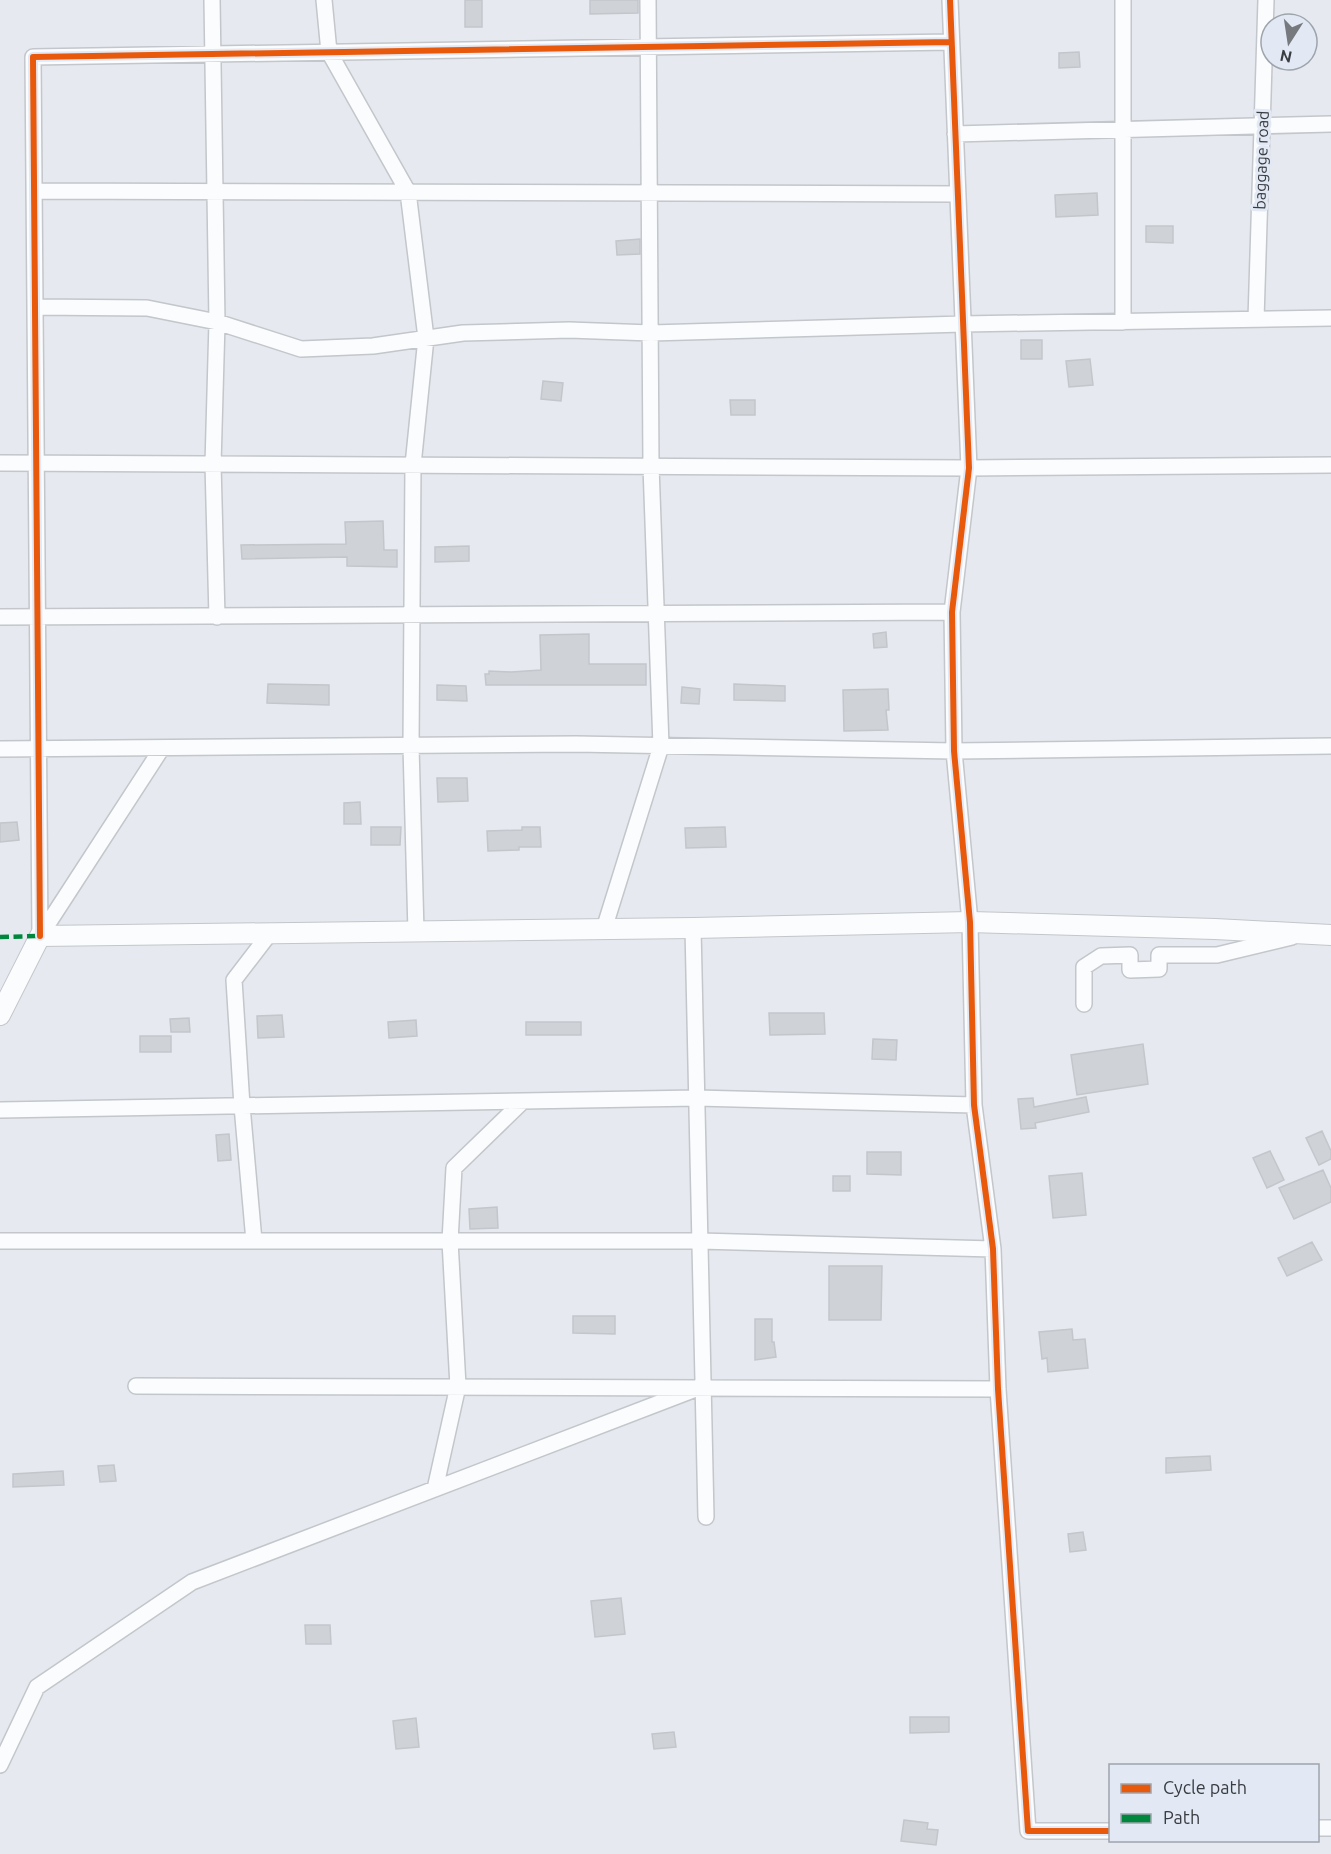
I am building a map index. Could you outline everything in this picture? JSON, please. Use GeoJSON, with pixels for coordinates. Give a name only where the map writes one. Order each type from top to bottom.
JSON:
{"type":"FeatureCollection","features":[{"type":"Feature","properties":{"kind":"street"},"geometry":{"type":"LineString","coordinates":[[212,0],[217,322],[213,464],[217,617]]}},
{"type":"Feature","properties":{"kind":"street"},"geometry":{"type":"LineString","coordinates":[[324,0],[329,52],[408,192],[426,338],[413,465],[411,746],[416,932]]}},
{"type":"Feature","properties":{"kind":"street"},"geometry":{"type":"LineString","coordinates":[[604,929],[661,746],[651,466],[648,0]]}},
{"type":"Feature","properties":{"kind":"street"},"geometry":{"type":"LineString","coordinates":[[950,0],[969,468],[952,612],[954,751],[970,922],[974,1105],[993,1250],[998,1389],[1028,1831],[1109,1830]]}},
{"type":"Feature","properties":{"kind":"street"},"geometry":{"type":"LineString","coordinates":[[1123,0],[1123,322]]}},
{"type":"Feature","properties":{"kind":"street","name":"baggage road"},"geometry":{"type":"LineString","coordinates":[[1256,320],[1266,0]]}},
{"type":"Feature","properties":{"kind":"street"},"geometry":{"type":"LineString","coordinates":[[40,936],[33,57],[951,42]]}},
{"type":"Feature","properties":{"kind":"street"},"geometry":{"type":"LineString","coordinates":[[955,134],[1331,124]]}},
{"type":"Feature","properties":{"kind":"street"},"geometry":{"type":"LineString","coordinates":[[34,191],[958,194]]}},
{"type":"Feature","properties":{"kind":"street"},"geometry":{"type":"LineString","coordinates":[[35,308],[147,308],[217,322],[301,349],[374,346],[463,333],[569,330],[651,333],[963,324],[1331,318]]}},
{"type":"Feature","properties":{"kind":"street"},"geometry":{"type":"LineString","coordinates":[[0,463],[969,468],[1331,465]]}},
{"type":"Feature","properties":{"kind":"street"},"geometry":{"type":"LineString","coordinates":[[0,618],[952,612]]}},
{"type":"Feature","properties":{"kind":"street"},"geometry":{"type":"LineString","coordinates":[[0,749],[576,744],[954,751],[1331,746]]}},
{"type":"Feature","properties":{"kind":"street"},"geometry":{"type":"LineString","coordinates":[[0,1015],[40,936],[162,748]]}},
{"type":"Feature","properties":{"kind":"street"},"geometry":{"type":"LineString","coordinates":[[40,936],[693,928],[970,922],[1331,935]]}},
{"type":"Feature","properties":{"kind":"street"},"geometry":{"type":"LineString","coordinates":[[693,928],[706,1517]]}},
{"type":"Feature","properties":{"kind":"street"},"geometry":{"type":"LineString","coordinates":[[254,1241],[234,980],[270,933]]}},
{"type":"Feature","properties":{"kind":"street"},"geometry":{"type":"LineString","coordinates":[[1084,1004],[1084,967],[1101,956],[1130,955],[1130,970],[1159,969],[1159,955],[1217,955],[1304,934]]}},
{"type":"Feature","properties":{"kind":"street"},"geometry":{"type":"LineString","coordinates":[[0,1110],[697,1098],[974,1105]]}},
{"type":"Feature","properties":{"kind":"street"},"geometry":{"type":"LineString","coordinates":[[435,1489],[458,1386],[450,1241],[454,1168],[523,1101]]}},
{"type":"Feature","properties":{"kind":"street"},"geometry":{"type":"LineString","coordinates":[[0,1241],[700,1241],[993,1250]]}},
{"type":"Feature","properties":{"kind":"street"},"geometry":{"type":"LineString","coordinates":[[136,1386],[703,1386],[998,1389]]}},
{"type":"Feature","properties":{"kind":"street"},"geometry":{"type":"LineString","coordinates":[[0,1765],[38,1687],[192,1582],[703,1386]]}},
{"type":"Feature","properties":{"kind":"building"},"geometry":{"type":"Polygon","coordinates":[[[465,0],[482,0],[482,27],[465,27],[465,0]]]}},
{"type":"Feature","properties":{"kind":"building"},"geometry":{"type":"Polygon","coordinates":[[[590,0],[638,0],[638,13],[590,14],[590,0]]]}},
{"type":"Feature","properties":{"kind":"building"},"geometry":{"type":"Polygon","coordinates":[[[1079,52],[1080,67],[1059,68],[1059,53],[1079,52]]]}},
{"type":"Feature","properties":{"kind":"building"},"geometry":{"type":"Polygon","coordinates":[[[1097,193],[1098,215],[1056,217],[1055,195],[1097,193]]]}},
{"type":"Feature","properties":{"kind":"building"},"geometry":{"type":"Polygon","coordinates":[[[1146,226],[1173,226],[1173,243],[1146,242],[1146,226]]]}},
{"type":"Feature","properties":{"kind":"building"},"geometry":{"type":"Polygon","coordinates":[[[640,239],[640,254],[617,255],[616,241],[640,239]]]}},
{"type":"Feature","properties":{"kind":"building"},"geometry":{"type":"Polygon","coordinates":[[[1021,340],[1042,340],[1042,359],[1021,359],[1021,340]]]}},
{"type":"Feature","properties":{"kind":"building"},"geometry":{"type":"Polygon","coordinates":[[[1090,359],[1093,385],[1069,387],[1066,361],[1090,359]]]}},
{"type":"Feature","properties":{"kind":"building"},"geometry":{"type":"Polygon","coordinates":[[[543,381],[563,383],[561,401],[541,399],[543,381]]]}},
{"type":"Feature","properties":{"kind":"building"},"geometry":{"type":"Polygon","coordinates":[[[730,400],[755,400],[755,415],[731,415],[730,400]]]}},
{"type":"Feature","properties":{"kind":"building"},"geometry":{"type":"Polygon","coordinates":[[[383,521],[384,550],[397,550],[397,567],[347,566],[347,557],[242,559],[241,545],[346,544],[345,522],[383,521]]]}},
{"type":"Feature","properties":{"kind":"building"},"geometry":{"type":"Polygon","coordinates":[[[469,546],[469,561],[435,562],[435,547],[469,546]]]}},
{"type":"Feature","properties":{"kind":"building"},"geometry":{"type":"Polygon","coordinates":[[[886,632],[887,647],[874,648],[873,634],[886,632]]]}},
{"type":"Feature","properties":{"kind":"building"},"geometry":{"type":"Polygon","coordinates":[[[589,634],[589,664],[646,664],[646,685],[486,685],[485,674],[489,674],[489,671],[541,670],[540,635],[589,634]]]}},
{"type":"Feature","properties":{"kind":"building"},"geometry":{"type":"Polygon","coordinates":[[[268,684],[329,685],[329,705],[267,703],[268,684]]]}},
{"type":"Feature","properties":{"kind":"building"},"geometry":{"type":"Polygon","coordinates":[[[734,684],[785,686],[785,701],[734,700],[734,684]]]}},
{"type":"Feature","properties":{"kind":"building"},"geometry":{"type":"Polygon","coordinates":[[[437,685],[466,686],[467,701],[437,700],[437,685]]]}},
{"type":"Feature","properties":{"kind":"building"},"geometry":{"type":"Polygon","coordinates":[[[682,687],[700,689],[699,704],[681,703],[682,687]]]}},
{"type":"Feature","properties":{"kind":"building"},"geometry":{"type":"Polygon","coordinates":[[[888,689],[889,710],[886,710],[888,730],[844,731],[843,690],[888,689]]]}},
{"type":"Feature","properties":{"kind":"building"},"geometry":{"type":"Polygon","coordinates":[[[437,778],[467,778],[468,801],[438,802],[437,778]]]}},
{"type":"Feature","properties":{"kind":"building"},"geometry":{"type":"Polygon","coordinates":[[[360,802],[361,824],[344,824],[344,803],[360,802]]]}},
{"type":"Feature","properties":{"kind":"building"},"geometry":{"type":"Polygon","coordinates":[[[17,822],[19,840],[0,842],[0,823],[17,822]]]}},
{"type":"Feature","properties":{"kind":"building"},"geometry":{"type":"Polygon","coordinates":[[[371,827],[401,827],[400,845],[371,845],[371,827]]]}},
{"type":"Feature","properties":{"kind":"building"},"geometry":{"type":"Polygon","coordinates":[[[522,827],[540,827],[541,847],[488,851],[487,831],[522,830],[522,827]]]}},
{"type":"Feature","properties":{"kind":"building"},"geometry":{"type":"Polygon","coordinates":[[[725,827],[726,847],[686,848],[685,828],[725,827]]]}},
{"type":"Feature","properties":{"kind":"building"},"geometry":{"type":"Polygon","coordinates":[[[769,1013],[824,1013],[825,1034],[770,1035],[769,1013]]]}},
{"type":"Feature","properties":{"kind":"building"},"geometry":{"type":"Polygon","coordinates":[[[282,1015],[284,1037],[258,1038],[257,1016],[282,1015]]]}},
{"type":"Feature","properties":{"kind":"building"},"geometry":{"type":"Polygon","coordinates":[[[189,1018],[190,1032],[171,1032],[170,1019],[189,1018]]]}},
{"type":"Feature","properties":{"kind":"building"},"geometry":{"type":"Polygon","coordinates":[[[416,1020],[417,1036],[389,1038],[388,1022],[416,1020]]]}},
{"type":"Feature","properties":{"kind":"building"},"geometry":{"type":"Polygon","coordinates":[[[526,1022],[581,1022],[581,1035],[526,1035],[526,1022]]]}},
{"type":"Feature","properties":{"kind":"building"},"geometry":{"type":"Polygon","coordinates":[[[140,1036],[171,1036],[171,1052],[140,1052],[140,1036]]]}},
{"type":"Feature","properties":{"kind":"building"},"geometry":{"type":"Polygon","coordinates":[[[873,1039],[897,1040],[896,1060],[872,1059],[873,1039]]]}},
{"type":"Feature","properties":{"kind":"building"},"geometry":{"type":"Polygon","coordinates":[[[1143,1044],[1148,1084],[1077,1095],[1071,1055],[1143,1044]]]}},
{"type":"Feature","properties":{"kind":"building"},"geometry":{"type":"Polygon","coordinates":[[[1086,1097],[1089,1112],[1035,1123],[1036,1128],[1021,1129],[1018,1099],[1033,1098],[1034,1107],[1086,1097]]]}},
{"type":"Feature","properties":{"kind":"building"},"geometry":{"type":"Polygon","coordinates":[[[1322,1131],[1331,1151],[1331,1159],[1319,1165],[1306,1138],[1322,1131]]]}},
{"type":"Feature","properties":{"kind":"building"},"geometry":{"type":"Polygon","coordinates":[[[229,1134],[231,1160],[218,1161],[216,1135],[229,1134]]]}},
{"type":"Feature","properties":{"kind":"building"},"geometry":{"type":"Polygon","coordinates":[[[1270,1151],[1284,1180],[1267,1188],[1253,1158],[1270,1151]]]}},
{"type":"Feature","properties":{"kind":"building"},"geometry":{"type":"Polygon","coordinates":[[[867,1152],[901,1152],[901,1175],[867,1174],[867,1152]]]}},
{"type":"Feature","properties":{"kind":"building"},"geometry":{"type":"Polygon","coordinates":[[[1323,1170],[1331,1188],[1331,1202],[1294,1219],[1279,1188],[1323,1170]]]}},
{"type":"Feature","properties":{"kind":"building"},"geometry":{"type":"Polygon","coordinates":[[[1082,1173],[1086,1215],[1053,1218],[1049,1176],[1082,1173]]]}},
{"type":"Feature","properties":{"kind":"building"},"geometry":{"type":"Polygon","coordinates":[[[833,1176],[850,1176],[850,1191],[833,1191],[833,1176]]]}},
{"type":"Feature","properties":{"kind":"building"},"geometry":{"type":"Polygon","coordinates":[[[497,1207],[498,1228],[470,1229],[469,1209],[497,1207]]]}},
{"type":"Feature","properties":{"kind":"building"},"geometry":{"type":"Polygon","coordinates":[[[1312,1242],[1322,1260],[1287,1276],[1278,1258],[1312,1242]]]}},
{"type":"Feature","properties":{"kind":"building"},"geometry":{"type":"Polygon","coordinates":[[[829,1266],[882,1266],[881,1320],[829,1320],[829,1266]]]}},
{"type":"Feature","properties":{"kind":"building"},"geometry":{"type":"Polygon","coordinates":[[[573,1316],[615,1316],[615,1334],[573,1333],[573,1316]]]}},
{"type":"Feature","properties":{"kind":"building"},"geometry":{"type":"Polygon","coordinates":[[[755,1319],[772,1319],[772,1342],[774,1342],[776,1357],[755,1360],[755,1319]]]}},
{"type":"Feature","properties":{"kind":"building"},"geometry":{"type":"Polygon","coordinates":[[[1072,1329],[1073,1340],[1085,1339],[1088,1368],[1048,1372],[1047,1358],[1042,1359],[1039,1332],[1072,1329]]]}},
{"type":"Feature","properties":{"kind":"building"},"geometry":{"type":"Polygon","coordinates":[[[1210,1456],[1211,1470],[1166,1473],[1166,1458],[1210,1456]]]}},
{"type":"Feature","properties":{"kind":"building"},"geometry":{"type":"Polygon","coordinates":[[[114,1465],[116,1481],[100,1482],[98,1466],[114,1465]]]}},
{"type":"Feature","properties":{"kind":"building"},"geometry":{"type":"Polygon","coordinates":[[[63,1471],[64,1485],[13,1487],[13,1474],[63,1471]]]}},
{"type":"Feature","properties":{"kind":"building"},"geometry":{"type":"Polygon","coordinates":[[[1083,1532],[1086,1550],[1070,1552],[1068,1534],[1083,1532]]]}},
{"type":"Feature","properties":{"kind":"building"},"geometry":{"type":"Polygon","coordinates":[[[621,1598],[625,1634],[595,1637],[591,1601],[621,1598]]]}},
{"type":"Feature","properties":{"kind":"building"},"geometry":{"type":"Polygon","coordinates":[[[305,1625],[330,1625],[331,1644],[306,1644],[305,1625]]]}},
{"type":"Feature","properties":{"kind":"building"},"geometry":{"type":"Polygon","coordinates":[[[910,1717],[949,1717],[949,1732],[910,1733],[910,1717]]]}},
{"type":"Feature","properties":{"kind":"building"},"geometry":{"type":"Polygon","coordinates":[[[416,1718],[419,1747],[396,1749],[393,1721],[416,1718]]]}},
{"type":"Feature","properties":{"kind":"building"},"geometry":{"type":"Polygon","coordinates":[[[674,1732],[676,1747],[654,1749],[652,1734],[674,1732]]]}},
{"type":"Feature","properties":{"kind":"building"},"geometry":{"type":"Polygon","coordinates":[[[904,1820],[928,1823],[927,1829],[938,1830],[936,1845],[901,1841],[904,1820]]]}},
{"type":"Feature","properties":{"kind":"marked path"},"geometry":{"type":"LineString","coordinates":[[0,937],[40,936]]}},
{"type":"Feature","properties":{"kind":"cycle path"},"geometry":{"type":"LineString","coordinates":[[950,0],[969,468],[952,612],[954,751],[970,922],[974,1105],[993,1249],[998,1389],[1028,1831],[1109,1831]]}},
{"type":"Feature","properties":{"kind":"cycle path"},"geometry":{"type":"LineString","coordinates":[[40,936],[33,57],[951,42]]}}]}
